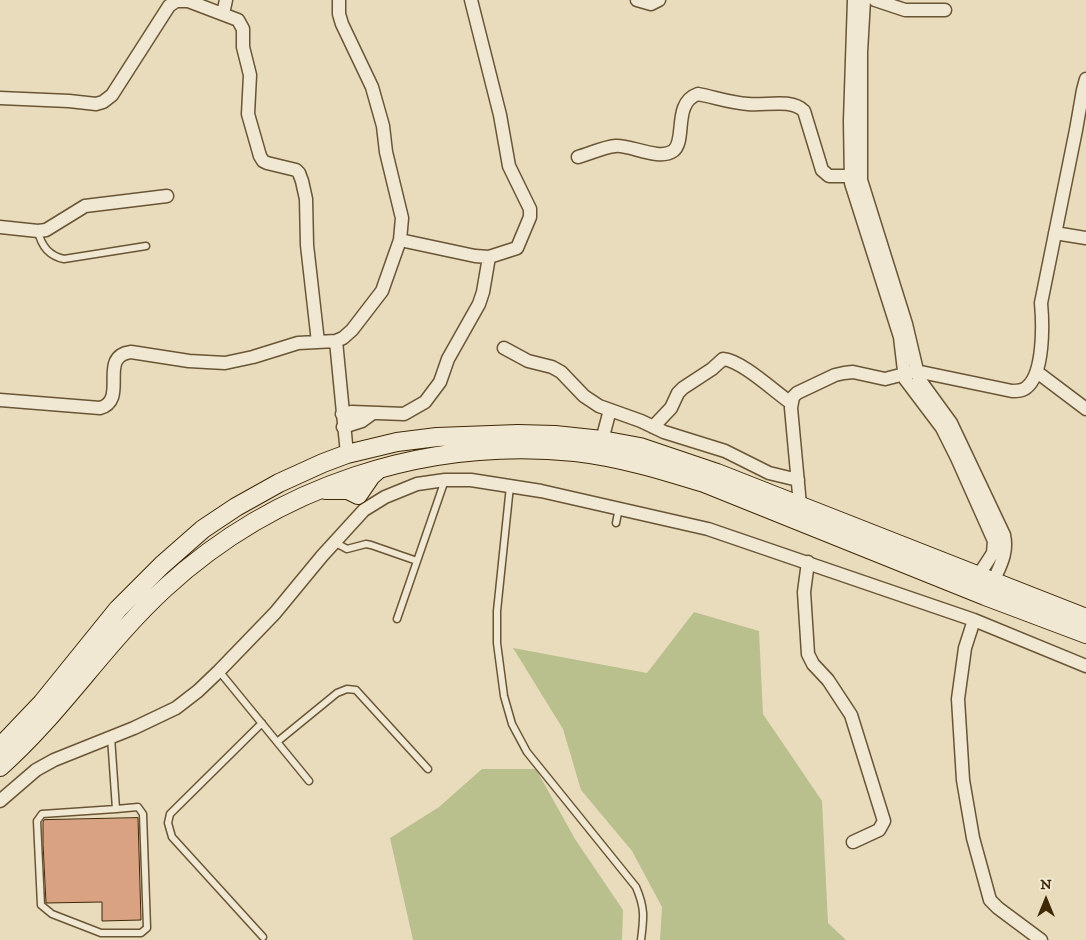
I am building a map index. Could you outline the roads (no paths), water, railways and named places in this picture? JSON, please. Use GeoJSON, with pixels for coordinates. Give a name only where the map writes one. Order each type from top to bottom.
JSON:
{"type":"FeatureCollection","features":[{"type":"Feature","properties":{"kind":"main road"},"geometry":{"type":"LineString","coordinates":[[0,747],[42,702],[118,609],[162,565],[203,529],[279,482],[347,454],[397,442],[436,437],[518,434],[555,435],[602,440],[640,447],[717,473],[1086,618]]}},
{"type":"Feature","properties":{"kind":"main road"},"geometry":{"type":"LineString","coordinates":[[0,767],[34,732],[114,639],[164,588],[203,555],[243,528],[350,476],[431,456],[464,452],[522,450],[577,453],[639,464],[704,483],[985,596],[1086,634]]}},
{"type":"Feature","properties":{"kind":"main road"},"geometry":{"type":"LineString","coordinates":[[316,491],[348,490],[361,502],[371,476],[380,468]]}},
{"type":"Feature","properties":{"kind":"main road"},"geometry":{"type":"LineString","coordinates":[[300,473],[313,475],[331,472],[350,476]]}},
{"type":"Feature","properties":{"kind":"street"},"geometry":{"type":"LineString","coordinates":[[223,14],[226,0]]}},
{"type":"Feature","properties":{"kind":"street"},"geometry":{"type":"LineString","coordinates":[[0,400],[106,407],[112,400],[115,361],[123,353],[131,352],[203,363],[226,363],[298,343],[336,341],[352,330],[382,292],[400,240],[402,218],[386,152],[383,126],[372,87],[342,24],[339,14],[339,0]]}},
{"type":"Feature","properties":{"kind":"street"},"geometry":{"type":"LineString","coordinates":[[400,240],[475,256],[489,257],[517,248],[530,216],[530,209],[509,166],[498,105],[471,0]]}},
{"type":"Feature","properties":{"kind":"street"},"geometry":{"type":"LineString","coordinates":[[637,0],[651,4],[659,0]]}},
{"type":"Feature","properties":{"kind":"street"},"geometry":{"type":"LineString","coordinates":[[854,0],[851,60],[850,176],[910,372]]}},
{"type":"Feature","properties":{"kind":"street"},"geometry":{"type":"LineString","coordinates":[[864,0],[861,81],[861,180],[906,324],[910,372],[909,385],[942,428],[994,541],[993,553],[985,579]]}},
{"type":"Feature","properties":{"kind":"street"},"geometry":{"type":"LineString","coordinates":[[875,0],[904,10],[944,10]]}},
{"type":"Feature","properties":{"kind":"street"},"geometry":{"type":"LineString","coordinates":[[0,98],[96,104],[103,102],[112,95],[169,6],[176,1],[188,1],[238,20],[243,29],[243,47],[250,75],[248,114],[260,156],[267,163],[296,170],[302,181],[306,199],[307,245],[318,342]]}},
{"type":"Feature","properties":{"kind":"street"},"geometry":{"type":"LineString","coordinates":[[800,506],[791,402],[797,392],[835,374],[853,372],[893,378],[910,372],[1012,391],[1027,387],[1037,372],[1043,324],[1041,303],[1082,90],[1086,79]]}},
{"type":"Feature","properties":{"kind":"street"},"geometry":{"type":"LineString","coordinates":[[578,157],[617,146],[641,152],[666,153],[673,151],[677,145],[684,104],[691,96],[698,94],[747,104],[791,104],[800,107],[804,112],[822,170],[829,176],[850,176]]}},
{"type":"Feature","properties":{"kind":"street"},"geometry":{"type":"LineString","coordinates":[[0,228],[38,231],[53,226],[84,206],[167,196]]}},
{"type":"Feature","properties":{"kind":"street"},"geometry":{"type":"LineString","coordinates":[[1059,215],[1081,236]]}},
{"type":"Feature","properties":{"kind":"street"},"geometry":{"type":"LineString","coordinates":[[1055,233],[1081,236]]}},
{"type":"Feature","properties":{"kind":"street"},"geometry":{"type":"LineString","coordinates":[[342,414],[352,412],[404,414],[425,402],[436,390],[448,360],[479,304],[489,257]]}},
{"type":"Feature","properties":{"kind":"street"},"geometry":{"type":"LineString","coordinates":[[336,341],[347,454]]}},
{"type":"Feature","properties":{"kind":"street"},"geometry":{"type":"LineString","coordinates":[[504,348],[528,361],[552,367],[561,372],[584,396],[598,406],[641,421],[664,432],[725,451],[769,473],[798,480]]}},
{"type":"Feature","properties":{"kind":"street"},"geometry":{"type":"LineString","coordinates":[[653,427],[671,408],[678,393],[683,388],[712,369],[723,359],[738,364],[791,402]]}},
{"type":"Feature","properties":{"kind":"street"},"geometry":{"type":"LineString","coordinates":[[1037,372],[1086,409]]}},
{"type":"Feature","properties":{"kind":"street"},"geometry":{"type":"LineString","coordinates":[[602,440],[610,410]]}},
{"type":"Feature","properties":{"kind":"street"},"geometry":{"type":"LineString","coordinates":[[344,427],[362,421],[373,413]]}},
{"type":"Feature","properties":{"kind":"street"},"geometry":{"type":"LineString","coordinates":[[350,476],[361,502]]}},
{"type":"Feature","properties":{"kind":"street"},"geometry":{"type":"LineString","coordinates":[[0,801],[36,770],[54,760],[176,708],[198,691],[275,613],[334,542],[361,502],[385,497],[417,484],[445,480],[471,480],[510,486],[619,508],[708,529],[974,620],[1086,666]]}},
{"type":"Feature","properties":{"kind":"street"},"geometry":{"type":"LineString","coordinates":[[808,562],[804,592],[808,654],[813,664],[828,680],[844,702],[851,715],[884,821],[879,830],[853,842]]}},
{"type":"Feature","properties":{"kind":"street"},"geometry":{"type":"LineString","coordinates":[[974,620],[965,648],[958,699],[963,780],[973,838],[990,900],[1035,938]]}},
{"type":"Feature","properties":{"kind":"lane"},"geometry":{"type":"LineString","coordinates":[[38,231],[46,249],[51,254],[64,259],[146,246]]}},
{"type":"Feature","properties":{"kind":"lane"},"geometry":{"type":"LineString","coordinates":[[397,619],[445,480]]}},
{"type":"Feature","properties":{"kind":"lane"},"geometry":{"type":"LineString","coordinates":[[510,486],[497,611],[498,649],[504,696],[509,715],[526,752],[636,886],[643,904],[644,920],[640,940]]}},
{"type":"Feature","properties":{"kind":"lane"},"geometry":{"type":"LineString","coordinates":[[616,523],[619,508]]}},
{"type":"Feature","properties":{"kind":"lane"},"geometry":{"type":"LineString","coordinates":[[334,542],[347,549],[371,544],[417,561]]}},
{"type":"Feature","properties":{"kind":"lane"},"geometry":{"type":"LineString","coordinates":[[219,671],[309,781]]}},
{"type":"Feature","properties":{"kind":"lane"},"geometry":{"type":"LineString","coordinates":[[277,742],[338,693],[347,689],[356,690],[428,769]]}},
{"type":"Feature","properties":{"kind":"lane"},"geometry":{"type":"LineString","coordinates":[[262,723],[170,814],[168,823],[172,837],[263,937]]}},
{"type":"Feature","properties":{"kind":"lane"},"geometry":{"type":"LineString","coordinates":[[111,737],[116,809]]}},
{"type":"Feature","properties":{"kind":"lane"},"geometry":{"type":"LineString","coordinates":[[138,807],[143,814],[147,928],[141,933],[101,933],[52,914],[41,905],[37,821],[42,814],[116,809],[138,807]]}}]}
